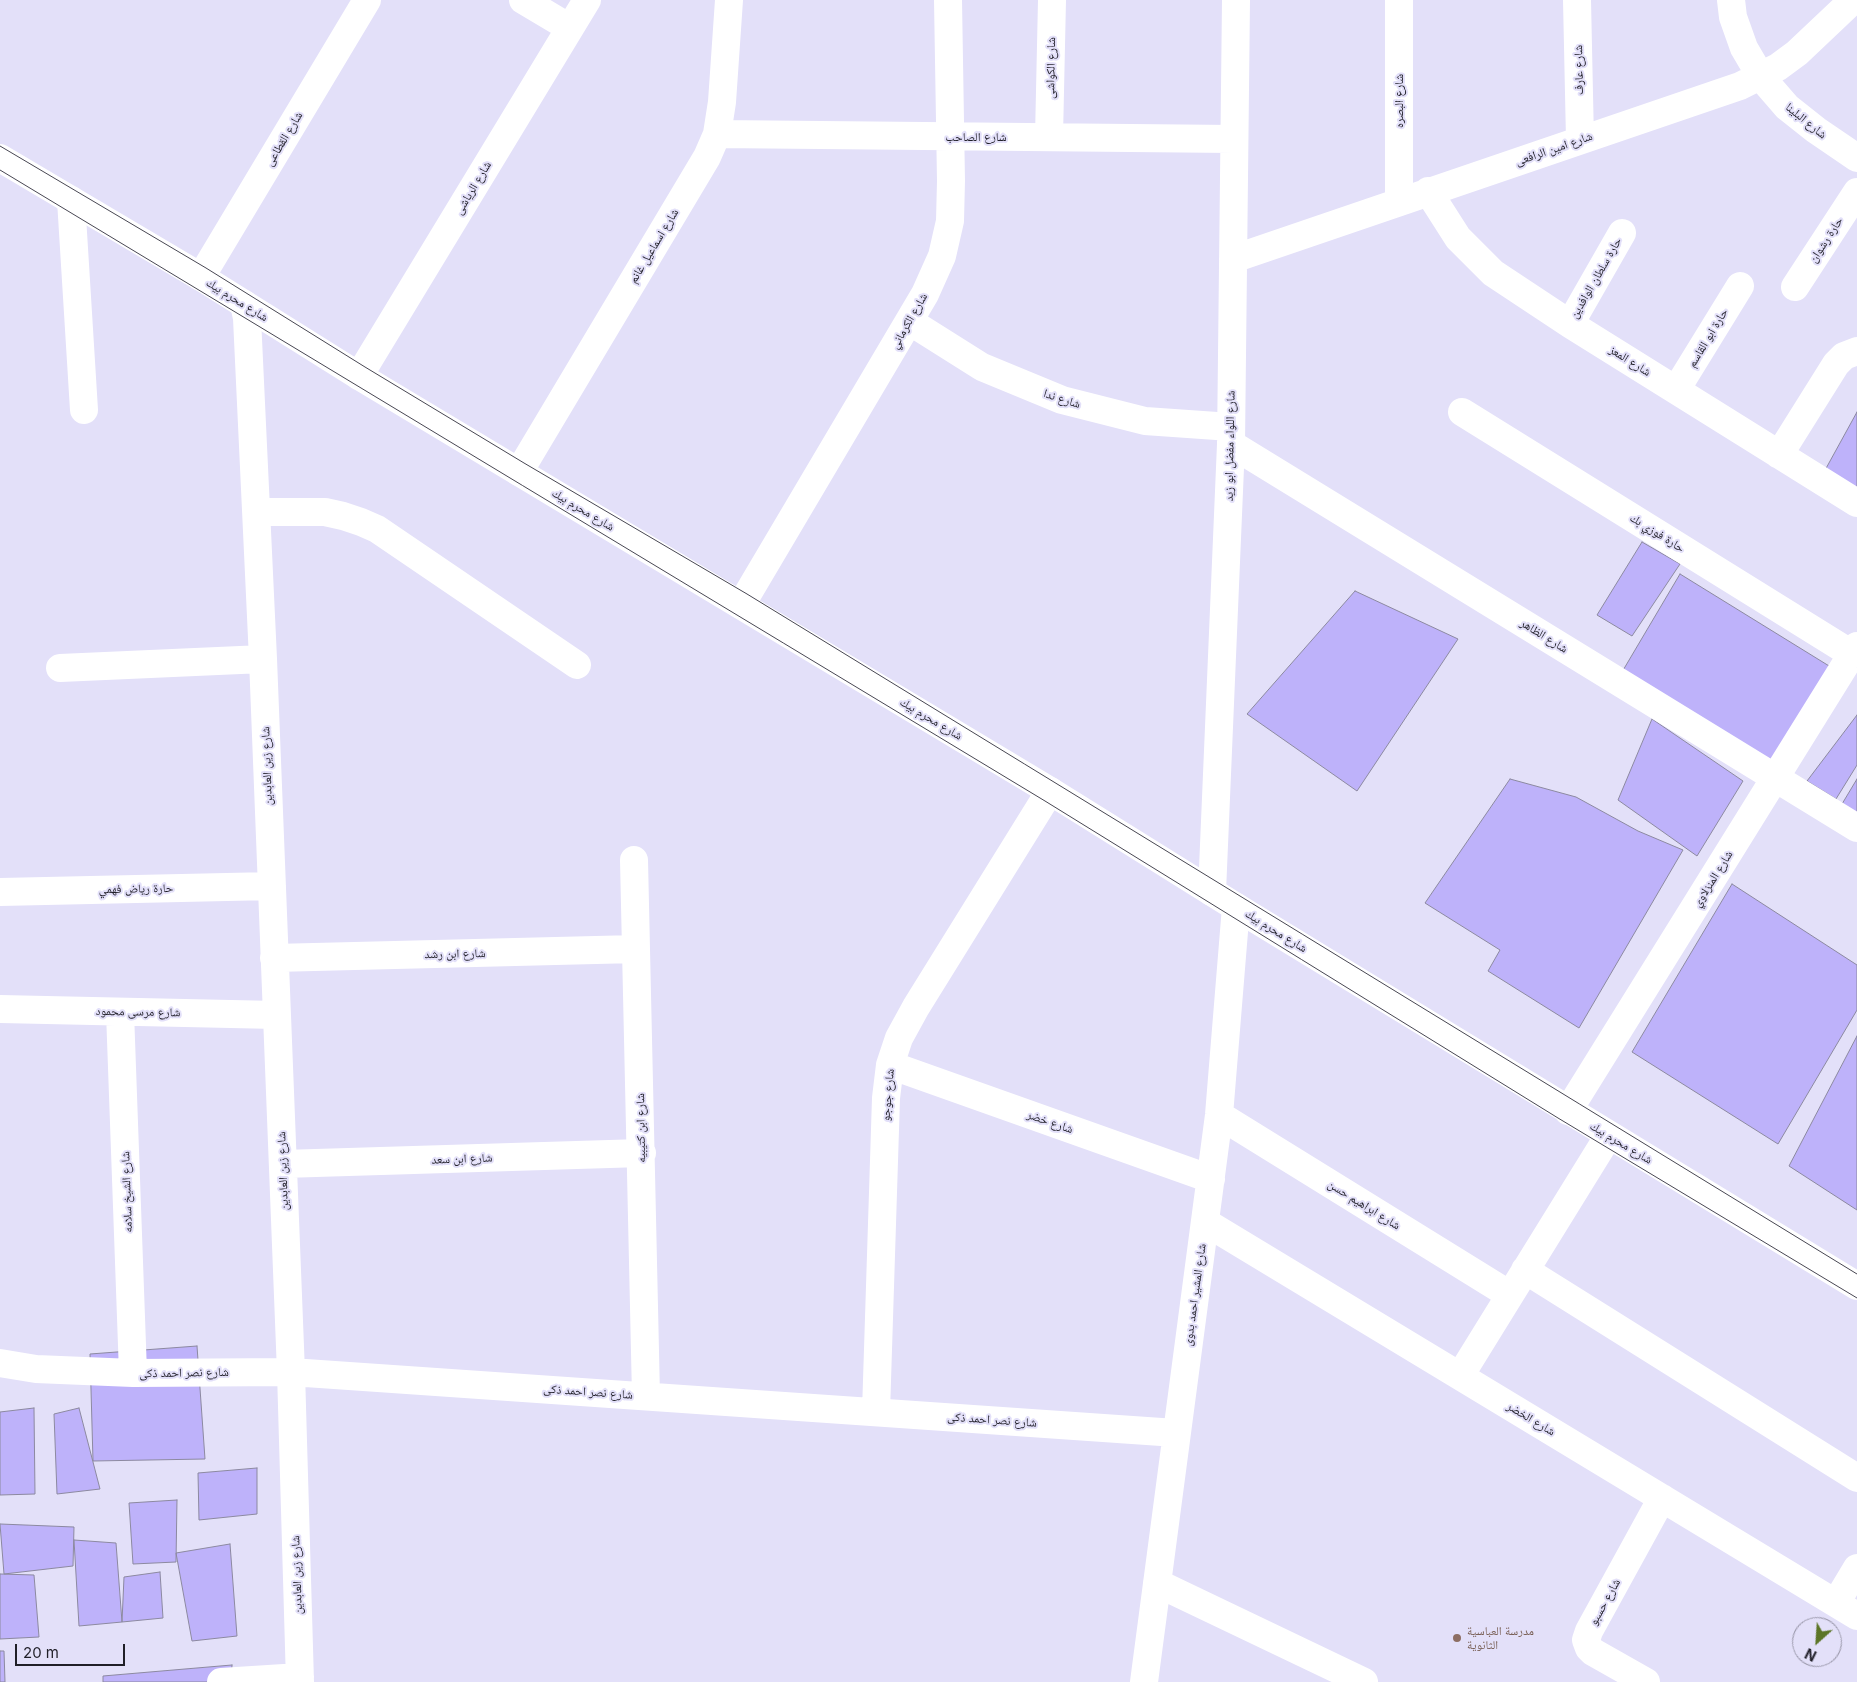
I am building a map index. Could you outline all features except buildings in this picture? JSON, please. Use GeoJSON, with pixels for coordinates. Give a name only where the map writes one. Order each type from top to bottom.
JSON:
{"type":"FeatureCollection","features":[{"type":"Feature","properties":{"kind":"street","name":"شارع القطاعى"},"geometry":{"type":"LineString","coordinates":[[201,277],[367,0]]}},
{"type":"Feature","properties":{"kind":"street"},"geometry":{"type":"LineString","coordinates":[[523,0],[570,28]]}},
{"type":"Feature","properties":{"kind":"street","name":"شارع الرياشى"},"geometry":{"type":"LineString","coordinates":[[359,376],[586,0]]}},
{"type":"Feature","properties":{"kind":"street","name":"شارع اسماعيل غانم"},"geometry":{"type":"LineString","coordinates":[[519,472],[697,174],[717,134],[722,102],[729,0]]}},
{"type":"Feature","properties":{"kind":"street","name":"شارع الكرماني"},"geometry":{"type":"LineString","coordinates":[[741,605],[925,294],[942,256],[950,221],[951,181],[948,0]]}},
{"type":"Feature","properties":{"kind":"street","name":"شارع الكواشى"},"geometry":{"type":"LineString","coordinates":[[1049,137],[1052,0]]}},
{"type":"Feature","properties":{"kind":"street","name":"شارع اللواء مفضل ابو زيد"},"geometry":{"type":"LineString","coordinates":[[1212,892],[1231,436],[1236,0]]}},
{"type":"Feature","properties":{"kind":"street","name":"شارع البصره"},"geometry":{"type":"LineString","coordinates":[[1399,0],[1399,202]]}},
{"type":"Feature","properties":{"kind":"street","name":"شارع عارف"},"geometry":{"type":"LineString","coordinates":[[1577,0],[1580,140]]}},
{"type":"Feature","properties":{"kind":"street","name":"شارع البلينا"},"geometry":{"type":"LineString","coordinates":[[1731,0],[1733,17],[1744,48],[1761,77],[1787,107],[1816,130],[1857,158]]}},
{"type":"Feature","properties":{"kind":"street","name":"شارع امين الرافعى"},"geometry":{"type":"LineString","coordinates":[[1232,259],[1740,86],[1761,77],[1797,53],[1853,0]]}},
{"type":"Feature","properties":{"kind":"street","name":"شارع الصاحب"},"geometry":{"type":"LineString","coordinates":[[717,134],[1234,139]]}},
{"type":"Feature","properties":{"kind":"street","name":"شارع محرم بيك"},"geometry":{"type":"LineString","coordinates":[[0,158],[201,277],[359,376],[1050,791],[1568,1111],[1857,1286]]}},
{"type":"Feature","properties":{"kind":"street","name":"شارع المعز"},"geometry":{"type":"LineString","coordinates":[[1428,192],[1458,238],[1474,257],[1493,273],[1570,324],[1857,503]]}},
{"type":"Feature","properties":{"kind":"street","name":"حارة رشوان"},"geometry":{"type":"LineString","coordinates":[[1795,287],[1857,192]]}},
{"type":"Feature","properties":{"kind":"street"},"geometry":{"type":"LineString","coordinates":[[71,200],[84,410]]}},
{"type":"Feature","properties":{"kind":"street","name":"حارة سلطان الوافدين"},"geometry":{"type":"LineString","coordinates":[[1570,324],[1622,233]]}},
{"type":"Feature","properties":{"kind":"street","name":"حارة ابو القاسم"},"geometry":{"type":"LineString","coordinates":[[1676,390],[1740,286]]}},
{"type":"Feature","properties":{"kind":"street","name":"شارع زين العابدين"},"geometry":{"type":"LineString","coordinates":[[244,304],[247,318],[263,659],[291,1372],[300,1679]]}},
{"type":"Feature","properties":{"kind":"street","name":"شارع ندا"},"geometry":{"type":"LineString","coordinates":[[909,321],[982,367],[1062,400],[1145,421],[1231,436]]}},
{"type":"Feature","properties":{"kind":"street"},"geometry":{"type":"LineString","coordinates":[[1779,455],[1836,364],[1844,356],[1857,351]]}},
{"type":"Feature","properties":{"kind":"street","name":"حارة فوزي بك"},"geometry":{"type":"LineString","coordinates":[[1462,412],[1854,650]]}},
{"type":"Feature","properties":{"kind":"street","name":"شارع الظاهر"},"geometry":{"type":"LineString","coordinates":[[1231,436],[1857,828]]}},
{"type":"Feature","properties":{"kind":"street"},"geometry":{"type":"LineString","coordinates":[[257,512],[325,512],[361,522],[377,529],[577,665]]}},
{"type":"Feature","properties":{"kind":"street","name":"شارع المنزلاوي"},"geometry":{"type":"LineString","coordinates":[[1568,1111],[1854,650]]}},
{"type":"Feature","properties":{"kind":"street"},"geometry":{"type":"LineString","coordinates":[[60,668],[263,659]]}},
{"type":"Feature","properties":{"kind":"street","name":"شارع جوجو"},"geometry":{"type":"LineString","coordinates":[[876,1412],[886,1098],[890,1065],[899,1038],[916,1007],[1050,791]]}},
{"type":"Feature","properties":{"kind":"street","name":"شارع ابن كتيبيه"},"geometry":{"type":"LineString","coordinates":[[634,860],[646,1396]]}},
{"type":"Feature","properties":{"kind":"street","name":"حارة رياض فهمي"},"geometry":{"type":"LineString","coordinates":[[0,892],[272,886]]}},
{"type":"Feature","properties":{"kind":"street","name":"شارع المشير احمد بدوى"},"geometry":{"type":"LineString","coordinates":[[1144,1682],[1219,1115],[1236,907]]}},
{"type":"Feature","properties":{"kind":"street","name":"شارع ابن رشد"},"geometry":{"type":"LineString","coordinates":[[274,958],[636,949]]}},
{"type":"Feature","properties":{"kind":"street","name":"شارع مرسى محمود"},"geometry":{"type":"LineString","coordinates":[[0,1009],[277,1015]]}},
{"type":"Feature","properties":{"kind":"street","name":"شارع الشيخ سلامه"},"geometry":{"type":"LineString","coordinates":[[120,1012],[134,1373]]}},
{"type":"Feature","properties":{"kind":"street","name":"شارع خضر"},"geometry":{"type":"LineString","coordinates":[[890,1065],[1211,1179]]}},
{"type":"Feature","properties":{"kind":"street","name":"شارع ابراهيم حسن"},"geometry":{"type":"LineString","coordinates":[[1219,1115],[1510,1295]]}},
{"type":"Feature","properties":{"kind":"street"},"geometry":{"type":"LineString","coordinates":[[1460,1376],[1609,1135]]}},
{"type":"Feature","properties":{"kind":"street","name":"شارع ابن سعد"},"geometry":{"type":"LineString","coordinates":[[282,1164],[642,1153]]}},
{"type":"Feature","properties":{"kind":"street","name":"شارع الخضر"},"geometry":{"type":"LineString","coordinates":[[1205,1222],[1846,1609]]}},
{"type":"Feature","properties":{"kind":"street"},"geometry":{"type":"LineString","coordinates":[[1525,1270],[1857,1478]]}},
{"type":"Feature","properties":{"kind":"street","name":"شارع نصر احمد ذكى"},"geometry":{"type":"LineString","coordinates":[[0,1363],[36,1369],[134,1373],[291,1372],[1176,1433]]}},
{"type":"Feature","properties":{"kind":"street","name":"شارع حسبو"},"geometry":{"type":"LineString","coordinates":[[1646,1682],[1593,1652],[1586,1640],[1589,1631],[1662,1498]]}},
{"type":"Feature","properties":{"kind":"street"},"geometry":{"type":"LineString","coordinates":[[1846,1609],[1857,1568]]}},
{"type":"Feature","properties":{"kind":"street"},"geometry":{"type":"LineString","coordinates":[[1157,1582],[1364,1682]]}},
{"type":"Feature","properties":{"kind":"street"},"geometry":{"type":"LineString","coordinates":[[221,1682],[300,1679]]}},
{"type":"Feature","properties":{"kind":"tram line"},"geometry":{"type":"LineString","coordinates":[[0,146],[206,268],[524,463],[747,594],[1857,1274]]}},
{"type":"Feature","properties":{"kind":"tram line"},"geometry":{"type":"LineString","coordinates":[[0,170],[1045,801],[1558,1118],[1857,1298]]}},
{"type":"Feature","properties":{"kind":"place","name":"مدرسة العباسية الثانوية"},"geometry":{"type":"Point","coordinates":[1457,1638]}}]}
